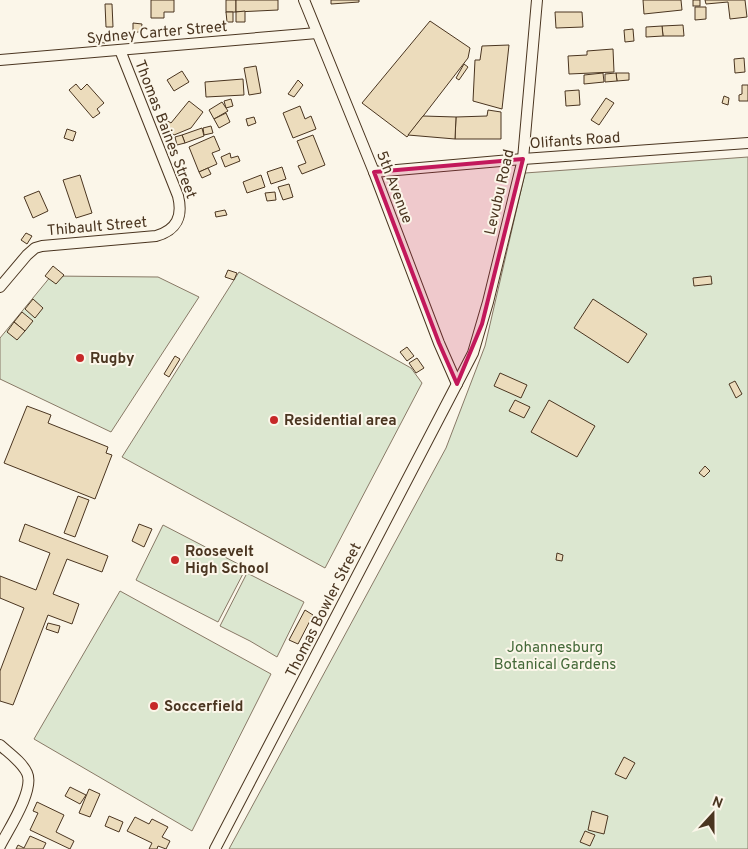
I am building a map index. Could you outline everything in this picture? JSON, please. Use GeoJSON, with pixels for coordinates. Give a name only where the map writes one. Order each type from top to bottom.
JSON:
{"type":"FeatureCollection","features":[{"type":"Feature","properties":{"kind":"street","name":"5th Avenue"},"geometry":{"type":"LineString","coordinates":[[304,0],[374,172],[439,343],[457,384]]}},
{"type":"Feature","properties":{"kind":"street","name":"Levubu Road"},"geometry":{"type":"LineString","coordinates":[[457,384],[478,338],[523,159],[537,0]]}},
{"type":"Feature","properties":{"kind":"street","name":"Sydney Carter Street"},"geometry":{"type":"LineString","coordinates":[[0,60],[317,33]]}},
{"type":"Feature","properties":{"kind":"street","name":"Thomas Baines Street"},"geometry":{"type":"LineString","coordinates":[[120,50],[178,196],[180,211],[178,219]]}},
{"type":"Feature","properties":{"kind":"street","name":"Olifants Road"},"geometry":{"type":"LineString","coordinates":[[374,172],[748,143]]}},
{"type":"Feature","properties":{"kind":"street","name":"Thibault Street"},"geometry":{"type":"LineString","coordinates":[[0,287],[35,248],[54,244],[156,236],[169,230],[178,219]]}},
{"type":"Feature","properties":{"kind":"street","name":"Thomas Bowler Street"},"geometry":{"type":"LineString","coordinates":[[215,849],[457,384]]}},
{"type":"Feature","properties":{"kind":"street"},"geometry":{"type":"LineString","coordinates":[[0,745],[23,766],[29,779],[24,798],[0,846]]}},
{"type":"Feature","properties":{"kind":"highlighted area"},"geometry":{"type":"Polygon","coordinates":[[[523,159],[482,324],[457,384],[439,343],[374,172],[523,159]]]}},
{"type":"Feature","properties":{"kind":"green space","name":"Johannesburg Botanical Gardens"},"geometry":{"type":"Polygon","coordinates":[[[748,157],[748,849],[229,849],[446,448],[485,346],[525,173],[748,157]]]}},
{"type":"Feature","properties":{"kind":"green space","name":"Residential area"},"geometry":{"type":"Polygon","coordinates":[[[239,272],[411,368],[422,383],[325,568],[122,457],[239,272]]]}},
{"type":"Feature","properties":{"kind":"green space","name":"Rugby"},"geometry":{"type":"Polygon","coordinates":[[[51,276],[158,277],[199,297],[111,432],[0,379],[0,338],[51,276]]]}},
{"type":"Feature","properties":{"kind":"green space"},"geometry":{"type":"Polygon","coordinates":[[[163,525],[246,568],[218,622],[136,580],[163,525]]]}},
{"type":"Feature","properties":{"kind":"green space"},"geometry":{"type":"Polygon","coordinates":[[[247,573],[304,602],[277,657],[220,626],[247,573]]]}},
{"type":"Feature","properties":{"kind":"green space","name":"Soccerfield"},"geometry":{"type":"Polygon","coordinates":[[[120,591],[271,674],[192,831],[34,739],[120,591]]]}},
{"type":"Feature","properties":{"kind":"building"},"geometry":{"type":"Polygon","coordinates":[[[151,0],[174,0],[174,12],[164,12],[164,18],[151,18],[151,0]]]}},
{"type":"Feature","properties":{"kind":"building"},"geometry":{"type":"Polygon","coordinates":[[[226,0],[236,0],[236,12],[226,12],[226,0]]]}},
{"type":"Feature","properties":{"kind":"building"},"geometry":{"type":"Polygon","coordinates":[[[236,0],[278,0],[278,10],[236,12],[236,0]]]}},
{"type":"Feature","properties":{"kind":"building"},"geometry":{"type":"Polygon","coordinates":[[[331,0],[359,0],[359,2],[331,4],[331,0]]]}},
{"type":"Feature","properties":{"kind":"building"},"geometry":{"type":"Polygon","coordinates":[[[643,0],[681,0],[682,10],[644,14],[643,0]]]}},
{"type":"Feature","properties":{"kind":"building"},"geometry":{"type":"Polygon","coordinates":[[[693,0],[700,0],[700,6],[693,6],[693,0]]]}},
{"type":"Feature","properties":{"kind":"building"},"geometry":{"type":"Polygon","coordinates":[[[705,0],[745,0],[747,17],[730,19],[728,2],[706,4],[705,0]]]}},
{"type":"Feature","properties":{"kind":"building"},"geometry":{"type":"Polygon","coordinates":[[[105,4],[112,4],[113,27],[106,27],[105,4]]]}},
{"type":"Feature","properties":{"kind":"building"},"geometry":{"type":"Polygon","coordinates":[[[695,7],[706,7],[706,19],[695,20],[695,7]]]}},
{"type":"Feature","properties":{"kind":"building"},"geometry":{"type":"Polygon","coordinates":[[[245,11],[245,22],[236,22],[236,12],[245,11]]]}},
{"type":"Feature","properties":{"kind":"building"},"geometry":{"type":"Polygon","coordinates":[[[226,12],[233,12],[233,22],[227,22],[226,12]]]}},
{"type":"Feature","properties":{"kind":"building"},"geometry":{"type":"Polygon","coordinates":[[[555,12],[582,12],[583,27],[556,28],[555,12]]]}},
{"type":"Feature","properties":{"kind":"building"},"geometry":{"type":"Polygon","coordinates":[[[430,21],[470,48],[468,58],[407,137],[362,103],[430,21]]]}},
{"type":"Feature","properties":{"kind":"building"},"geometry":{"type":"Polygon","coordinates":[[[133,23],[142,24],[141,32],[133,32],[133,23]]]}},
{"type":"Feature","properties":{"kind":"building"},"geometry":{"type":"Polygon","coordinates":[[[683,25],[684,36],[663,36],[662,26],[683,25]]]}},
{"type":"Feature","properties":{"kind":"building"},"geometry":{"type":"Polygon","coordinates":[[[662,26],[663,36],[646,37],[646,27],[662,26]]]}},
{"type":"Feature","properties":{"kind":"building"},"geometry":{"type":"Polygon","coordinates":[[[633,29],[634,41],[625,42],[624,30],[633,29]]]}},
{"type":"Feature","properties":{"kind":"building"},"geometry":{"type":"Polygon","coordinates":[[[95,35],[105,36],[105,43],[95,42],[95,35]]]}},
{"type":"Feature","properties":{"kind":"building"},"geometry":{"type":"Polygon","coordinates":[[[509,45],[502,109],[473,101],[475,60],[480,60],[482,46],[509,45]]]}},
{"type":"Feature","properties":{"kind":"building"},"geometry":{"type":"Polygon","coordinates":[[[613,49],[614,72],[569,74],[568,56],[587,55],[587,51],[613,49]]]}},
{"type":"Feature","properties":{"kind":"building"},"geometry":{"type":"Polygon","coordinates":[[[744,58],[745,72],[735,73],[734,59],[744,58]]]}},
{"type":"Feature","properties":{"kind":"building"},"geometry":{"type":"Polygon","coordinates":[[[464,64],[468,67],[459,80],[456,78],[464,64]]]}},
{"type":"Feature","properties":{"kind":"building"},"geometry":{"type":"Polygon","coordinates":[[[256,66],[261,93],[249,95],[244,68],[256,66]]]}},
{"type":"Feature","properties":{"kind":"building"},"geometry":{"type":"Polygon","coordinates":[[[182,71],[189,82],[174,91],[167,80],[182,71]]]}},
{"type":"Feature","properties":{"kind":"building"},"geometry":{"type":"Polygon","coordinates":[[[603,73],[604,82],[584,84],[584,75],[603,73]]]}},
{"type":"Feature","properties":{"kind":"building"},"geometry":{"type":"Polygon","coordinates":[[[616,73],[629,73],[629,80],[617,81],[616,73]]]}},
{"type":"Feature","properties":{"kind":"building"},"geometry":{"type":"Polygon","coordinates":[[[616,73],[617,81],[605,82],[605,74],[616,73]]]}},
{"type":"Feature","properties":{"kind":"building"},"geometry":{"type":"Polygon","coordinates":[[[243,79],[244,95],[206,97],[205,82],[243,79]]]}},
{"type":"Feature","properties":{"kind":"building"},"geometry":{"type":"Polygon","coordinates":[[[298,80],[303,85],[294,97],[288,94],[298,80]]]}},
{"type":"Feature","properties":{"kind":"building"},"geometry":{"type":"Polygon","coordinates":[[[76,84],[81,90],[87,84],[104,103],[97,109],[100,113],[93,118],[69,90],[76,84]]]}},
{"type":"Feature","properties":{"kind":"building"},"geometry":{"type":"Polygon","coordinates":[[[742,85],[748,85],[748,101],[739,101],[739,95],[742,94],[742,85]]]}},
{"type":"Feature","properties":{"kind":"building"},"geometry":{"type":"Polygon","coordinates":[[[579,90],[580,105],[566,106],[565,91],[579,90]]]}},
{"type":"Feature","properties":{"kind":"building"},"geometry":{"type":"Polygon","coordinates":[[[724,96],[729,98],[728,105],[722,103],[724,96]]]}},
{"type":"Feature","properties":{"kind":"building"},"geometry":{"type":"Polygon","coordinates":[[[606,98],[614,103],[599,125],[591,120],[606,98]]]}},
{"type":"Feature","properties":{"kind":"building"},"geometry":{"type":"Polygon","coordinates":[[[231,99],[233,106],[226,108],[224,101],[231,99]]]}},
{"type":"Feature","properties":{"kind":"building"},"geometry":{"type":"Polygon","coordinates":[[[189,101],[203,112],[191,128],[174,135],[164,127],[168,121],[171,123],[189,101]]]}},
{"type":"Feature","properties":{"kind":"building"},"geometry":{"type":"Polygon","coordinates":[[[222,102],[228,111],[214,119],[209,110],[222,102]]]}},
{"type":"Feature","properties":{"kind":"building"},"geometry":{"type":"Polygon","coordinates":[[[300,106],[305,119],[311,116],[316,129],[293,138],[283,113],[300,106]]]}},
{"type":"Feature","properties":{"kind":"building"},"geometry":{"type":"Polygon","coordinates":[[[488,110],[501,112],[501,139],[455,139],[456,117],[487,116],[488,110]]]}},
{"type":"Feature","properties":{"kind":"building"},"geometry":{"type":"Polygon","coordinates":[[[226,113],[230,122],[219,128],[214,119],[226,113]]]}},
{"type":"Feature","properties":{"kind":"building"},"geometry":{"type":"Polygon","coordinates":[[[423,116],[456,117],[455,139],[408,135],[423,116]]]}},
{"type":"Feature","properties":{"kind":"building"},"geometry":{"type":"Polygon","coordinates":[[[254,117],[256,123],[248,126],[246,119],[254,117]]]}},
{"type":"Feature","properties":{"kind":"building"},"geometry":{"type":"Polygon","coordinates":[[[211,126],[213,133],[204,135],[203,128],[211,126]]]}},
{"type":"Feature","properties":{"kind":"building"},"geometry":{"type":"Polygon","coordinates":[[[202,128],[204,136],[185,143],[182,135],[202,128]]]}},
{"type":"Feature","properties":{"kind":"building"},"geometry":{"type":"Polygon","coordinates":[[[67,129],[76,132],[73,141],[64,138],[67,129]]]}},
{"type":"Feature","properties":{"kind":"building"},"geometry":{"type":"Polygon","coordinates":[[[182,135],[185,143],[177,145],[175,137],[182,135]]]}},
{"type":"Feature","properties":{"kind":"building"},"geometry":{"type":"Polygon","coordinates":[[[313,135],[325,165],[302,174],[298,166],[306,163],[297,141],[313,135]]]}},
{"type":"Feature","properties":{"kind":"building"},"geometry":{"type":"Polygon","coordinates":[[[214,136],[220,150],[212,153],[217,164],[199,172],[189,147],[214,136]]]}},
{"type":"Feature","properties":{"kind":"building"},"geometry":{"type":"Polygon","coordinates":[[[230,153],[231,158],[238,156],[240,161],[225,167],[221,157],[230,153]]]}},
{"type":"Feature","properties":{"kind":"building"},"geometry":{"type":"Polygon","coordinates":[[[282,167],[286,179],[271,184],[267,172],[282,167]]]}},
{"type":"Feature","properties":{"kind":"building"},"geometry":{"type":"Polygon","coordinates":[[[208,168],[211,174],[202,178],[199,172],[208,168]]]}},
{"type":"Feature","properties":{"kind":"building"},"geometry":{"type":"Polygon","coordinates":[[[80,175],[92,213],[76,218],[63,180],[80,175]]]}},
{"type":"Feature","properties":{"kind":"building"},"geometry":{"type":"Polygon","coordinates":[[[261,175],[265,187],[247,193],[243,182],[261,175]]]}},
{"type":"Feature","properties":{"kind":"building"},"geometry":{"type":"Polygon","coordinates":[[[289,184],[293,197],[283,200],[278,187],[289,184]]]}},
{"type":"Feature","properties":{"kind":"building"},"geometry":{"type":"Polygon","coordinates":[[[39,191],[48,211],[33,218],[24,197],[39,191]]]}},
{"type":"Feature","properties":{"kind":"building"},"geometry":{"type":"Polygon","coordinates":[[[275,192],[276,200],[267,201],[265,193],[275,192]]]}},
{"type":"Feature","properties":{"kind":"building"},"geometry":{"type":"Polygon","coordinates":[[[225,210],[227,215],[216,217],[215,212],[225,210]]]}},
{"type":"Feature","properties":{"kind":"building"},"geometry":{"type":"Polygon","coordinates":[[[26,233],[32,236],[27,244],[21,240],[26,233]]]}},
{"type":"Feature","properties":{"kind":"building"},"geometry":{"type":"Polygon","coordinates":[[[53,266],[64,275],[56,284],[45,276],[53,266]]]}},
{"type":"Feature","properties":{"kind":"building"},"geometry":{"type":"Polygon","coordinates":[[[228,270],[237,273],[234,280],[225,277],[228,270]]]}},
{"type":"Feature","properties":{"kind":"building"},"geometry":{"type":"Polygon","coordinates":[[[711,276],[712,284],[694,286],[693,278],[711,276]]]}},
{"type":"Feature","properties":{"kind":"building"},"geometry":{"type":"Polygon","coordinates":[[[33,299],[43,308],[35,318],[25,309],[33,299]]]}},
{"type":"Feature","properties":{"kind":"building"},"geometry":{"type":"Polygon","coordinates":[[[593,299],[647,334],[628,363],[574,328],[593,299]]]}},
{"type":"Feature","properties":{"kind":"building"},"geometry":{"type":"Polygon","coordinates":[[[22,312],[33,321],[25,331],[14,322],[22,312]]]}},
{"type":"Feature","properties":{"kind":"building"},"geometry":{"type":"Polygon","coordinates":[[[14,322],[25,331],[17,340],[7,332],[14,322]]]}},
{"type":"Feature","properties":{"kind":"building"},"geometry":{"type":"Polygon","coordinates":[[[407,347],[414,356],[407,361],[400,352],[407,347]]]}},
{"type":"Feature","properties":{"kind":"building"},"geometry":{"type":"Polygon","coordinates":[[[175,356],[180,359],[169,377],[164,374],[175,356]]]}},
{"type":"Feature","properties":{"kind":"building"},"geometry":{"type":"Polygon","coordinates":[[[417,358],[424,368],[416,373],[409,363],[417,358]]]}},
{"type":"Feature","properties":{"kind":"building"},"geometry":{"type":"Polygon","coordinates":[[[500,373],[527,385],[521,398],[494,386],[500,373]]]}},
{"type":"Feature","properties":{"kind":"building"},"geometry":{"type":"Polygon","coordinates":[[[735,381],[742,394],[736,398],[729,384],[735,381]]]}},
{"type":"Feature","properties":{"kind":"building"},"geometry":{"type":"Polygon","coordinates":[[[515,400],[530,407],[524,418],[509,411],[515,400]]]}},
{"type":"Feature","properties":{"kind":"building"},"geometry":{"type":"Polygon","coordinates":[[[549,400],[595,426],[577,457],[531,432],[549,400]]]}},
{"type":"Feature","properties":{"kind":"building"},"geometry":{"type":"Polygon","coordinates":[[[27,406],[51,415],[48,423],[108,447],[106,453],[112,455],[95,499],[4,463],[27,406]]]}},
{"type":"Feature","properties":{"kind":"building"},"geometry":{"type":"Polygon","coordinates":[[[705,466],[710,471],[704,477],[699,473],[705,466]]]}},
{"type":"Feature","properties":{"kind":"building"},"geometry":{"type":"Polygon","coordinates":[[[78,496],[89,500],[75,537],[64,533],[78,496]]]}},
{"type":"Feature","properties":{"kind":"building"},"geometry":{"type":"Polygon","coordinates":[[[25,524],[108,556],[102,572],[67,559],[53,594],[79,604],[72,624],[48,615],[13,705],[0,701],[0,671],[24,608],[0,598],[0,576],[36,590],[50,553],[19,541],[25,524]]]}},
{"type":"Feature","properties":{"kind":"building"},"geometry":{"type":"Polygon","coordinates":[[[139,524],[152,529],[144,547],[132,541],[139,524]]]}},
{"type":"Feature","properties":{"kind":"building"},"geometry":{"type":"Polygon","coordinates":[[[557,553],[563,555],[562,561],[556,560],[557,553]]]}},
{"type":"Feature","properties":{"kind":"building"},"geometry":{"type":"Polygon","coordinates":[[[305,610],[313,615],[298,644],[289,640],[305,610]]]}},
{"type":"Feature","properties":{"kind":"building"},"geometry":{"type":"Polygon","coordinates":[[[48,623],[60,626],[58,633],[46,629],[48,623]]]}},
{"type":"Feature","properties":{"kind":"building"},"geometry":{"type":"Polygon","coordinates":[[[624,757],[635,763],[626,779],[615,774],[624,757]]]}},
{"type":"Feature","properties":{"kind":"building"},"geometry":{"type":"Polygon","coordinates":[[[70,787],[86,795],[80,804],[65,796],[70,787]]]}},
{"type":"Feature","properties":{"kind":"building"},"geometry":{"type":"Polygon","coordinates":[[[89,789],[100,794],[90,817],[79,813],[89,789]]]}},
{"type":"Feature","properties":{"kind":"building"},"geometry":{"type":"Polygon","coordinates":[[[37,802],[64,815],[56,832],[74,841],[70,849],[30,830],[38,813],[33,811],[37,802]]]}},
{"type":"Feature","properties":{"kind":"building"},"geometry":{"type":"Polygon","coordinates":[[[592,811],[608,816],[604,834],[588,830],[592,811]]]}},
{"type":"Feature","properties":{"kind":"building"},"geometry":{"type":"Polygon","coordinates":[[[109,816],[123,822],[119,832],[105,826],[109,816]]]}},
{"type":"Feature","properties":{"kind":"building"},"geometry":{"type":"Polygon","coordinates":[[[135,817],[149,824],[152,819],[168,827],[162,837],[170,841],[166,849],[158,846],[157,849],[149,849],[152,843],[127,831],[135,817]]]}},
{"type":"Feature","properties":{"kind":"building"},"geometry":{"type":"Polygon","coordinates":[[[585,831],[595,835],[590,846],[580,842],[585,831]]]}},
{"type":"Feature","properties":{"kind":"building"},"geometry":{"type":"Polygon","coordinates":[[[30,836],[46,843],[43,849],[16,849],[18,845],[24,848],[30,836]]]}},
{"type":"Feature","properties":{"kind":"place","name":"Rugby"},"geometry":{"type":"Point","coordinates":[80,358]}},
{"type":"Feature","properties":{"kind":"place","name":"Residential area"},"geometry":{"type":"Point","coordinates":[274,420]}},
{"type":"Feature","properties":{"kind":"place","name":"Roosevelt High School"},"geometry":{"type":"Point","coordinates":[175,560]}},
{"type":"Feature","properties":{"kind":"place","name":"Soccerfield"},"geometry":{"type":"Point","coordinates":[154,706]}}]}
